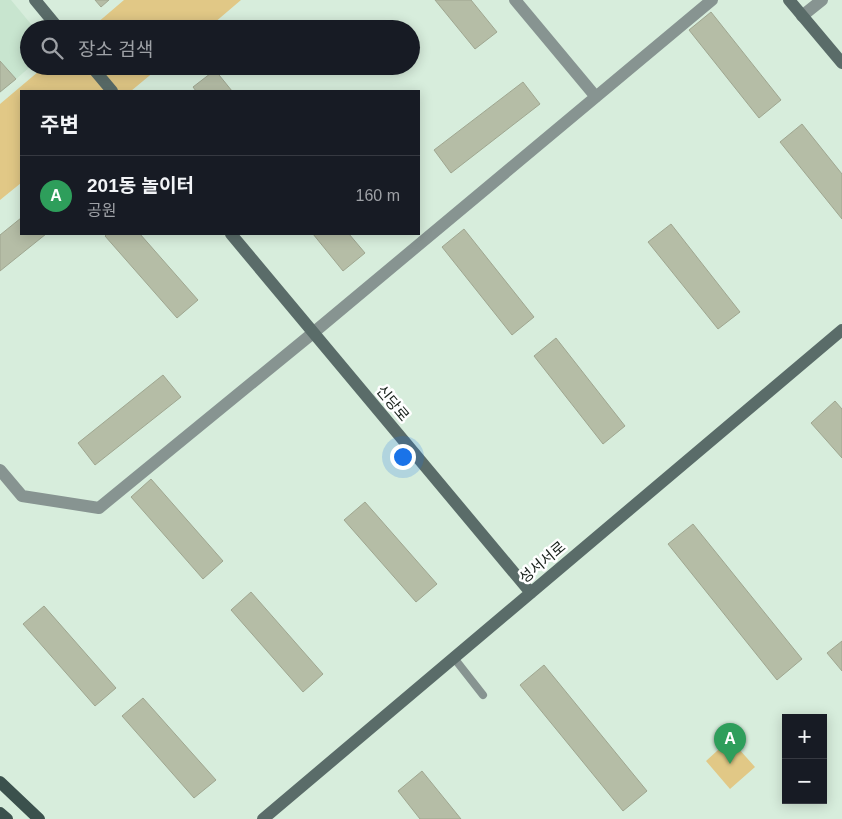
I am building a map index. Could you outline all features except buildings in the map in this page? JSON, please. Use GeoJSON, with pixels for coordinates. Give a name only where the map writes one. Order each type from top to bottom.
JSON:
{"type":"FeatureCollection","features":[{"type":"Feature","properties":{"kind":"main road"},"geometry":{"type":"LineString","coordinates":[[35,0],[52,20]]}},
{"type":"Feature","properties":{"kind":"main road"},"geometry":{"type":"LineString","coordinates":[[789,0],[842,63]]}},
{"type":"Feature","properties":{"kind":"main road"},"geometry":{"type":"LineString","coordinates":[[99,75],[111,90]]}},
{"type":"Feature","properties":{"kind":"main road","name":"신당로"},"geometry":{"type":"LineString","coordinates":[[232,235],[531,593]]}},
{"type":"Feature","properties":{"kind":"main road","name":"성서서로"},"geometry":{"type":"LineString","coordinates":[[263,819],[842,330]]}},
{"type":"Feature","properties":{"kind":"main road"},"geometry":{"type":"LineString","coordinates":[[0,782],[36,818]]}},
{"type":"Feature","properties":{"kind":"main road"},"geometry":{"type":"LineString","coordinates":[[0,813],[7,819]]}},
{"type":"Feature","properties":{"kind":"street"},"geometry":{"type":"LineString","coordinates":[[515,0],[596,97]]}},
{"type":"Feature","properties":{"kind":"street"},"geometry":{"type":"LineString","coordinates":[[0,470],[22,496],[99,508],[313,333],[712,0]]}},
{"type":"Feature","properties":{"kind":"street"},"geometry":{"type":"LineString","coordinates":[[802,16],[822,0]]}},
{"type":"Feature","properties":{"kind":"lane"},"geometry":{"type":"LineString","coordinates":[[454,658],[483,695]]}},
{"type":"Feature","properties":{"kind":"shaded area"},"geometry":{"type":"Polygon","coordinates":[[[0,0],[11,0],[28,20],[20,20],[21,75],[0,93],[0,0]]]}},
{"type":"Feature","properties":{"kind":"shaded area"},"geometry":{"type":"Polygon","coordinates":[[[124,0],[241,0],[218,20],[101,20],[124,0]]]}},
{"type":"Feature","properties":{"kind":"shaded area"},"geometry":{"type":"Polygon","coordinates":[[[34,75],[150,75],[132,90],[20,90],[20,184],[0,200],[0,104],[34,75]]]}},
{"type":"Feature","properties":{"kind":"shaded area"},"geometry":{"type":"Polygon","coordinates":[[[730,739],[755,767],[730,789],[706,761],[730,739]]]}},
{"type":"Feature","properties":{"kind":"place","name":"201동 놀이터"},"geometry":{"type":"Point","coordinates":[730,764]}}]}
